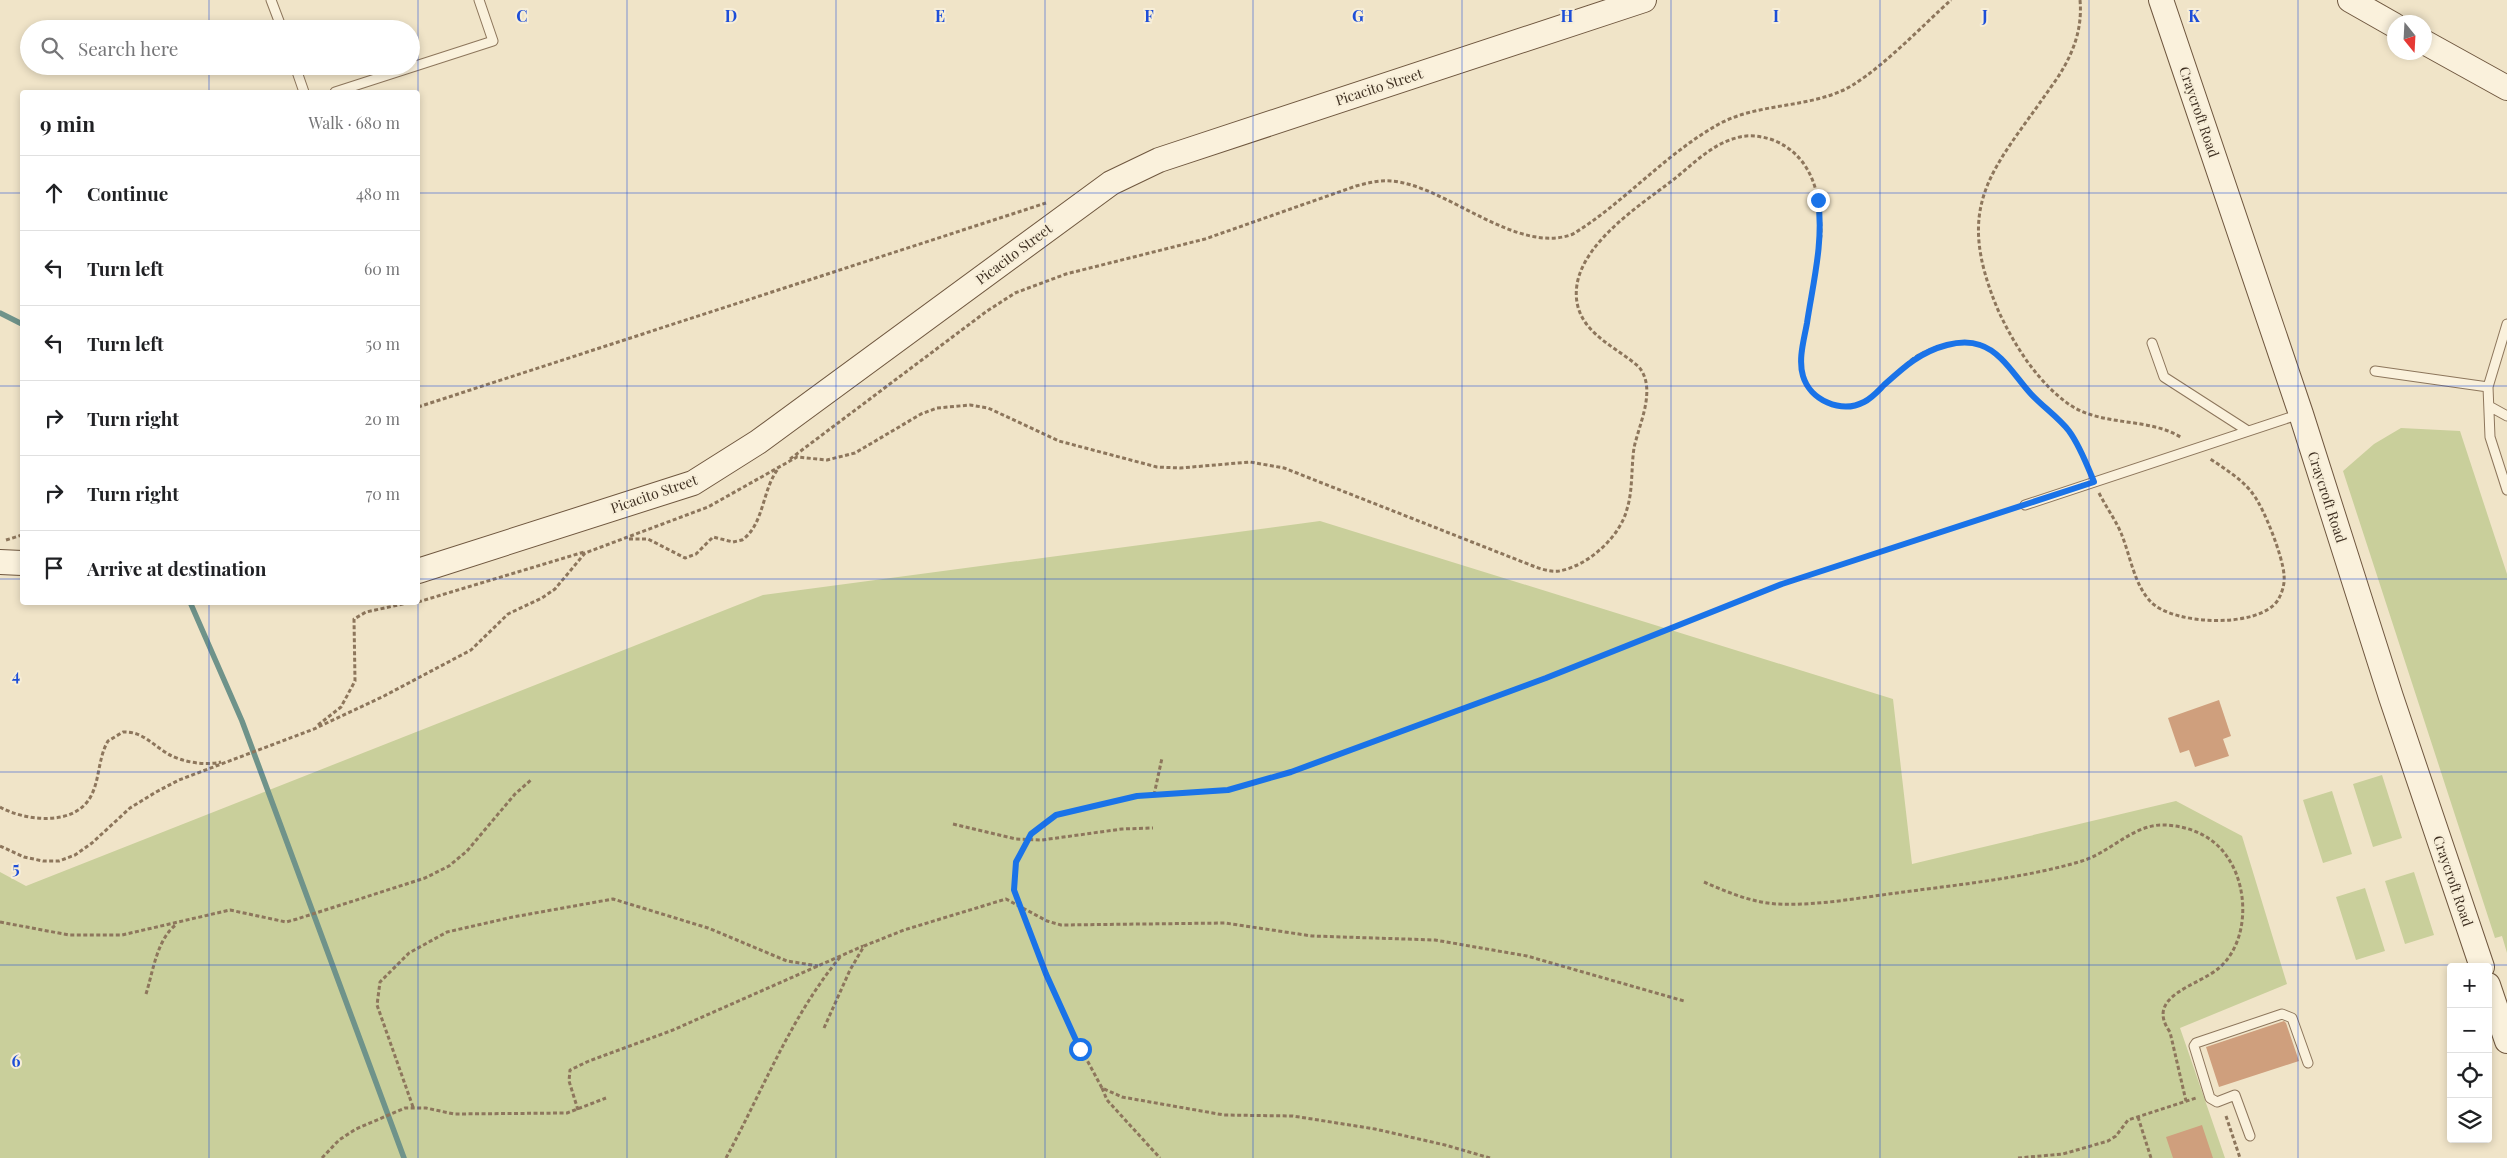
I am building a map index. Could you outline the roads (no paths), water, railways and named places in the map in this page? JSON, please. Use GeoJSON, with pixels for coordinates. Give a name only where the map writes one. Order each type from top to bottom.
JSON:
{"type":"FeatureCollection","features":[{"type":"Feature","properties":{"kind":"street","name":"Picacito Street"},"geometry":{"type":"LineString","coordinates":[[420,570],[693,483],[758,442],[1111,182],[1159,160],[1644,0]]}},
{"type":"Feature","properties":{"kind":"street","name":"Craycroft Road"},"geometry":{"type":"LineString","coordinates":[[2161,0],[2301,414],[2388,688],[2481,963]]}},
{"type":"Feature","properties":{"kind":"street","name":"Craycroft Road"},"geometry":{"type":"LineString","coordinates":[[2165,0],[2170,27]]}},
{"type":"Feature","properties":{"kind":"street"},"geometry":{"type":"LineString","coordinates":[[2350,0],[2387,21]]}},
{"type":"Feature","properties":{"kind":"street"},"geometry":{"type":"LineString","coordinates":[[2432,46],[2507,88]]}},
{"type":"Feature","properties":{"kind":"street"},"geometry":{"type":"LineString","coordinates":[[0,562],[20,563]]}},
{"type":"Feature","properties":{"kind":"street"},"geometry":{"type":"LineString","coordinates":[[2492,997],[2507,1041]]}},
{"type":"Feature","properties":{"kind":"lane"},"geometry":{"type":"LineString","coordinates":[[272,0],[279,20]]}},
{"type":"Feature","properties":{"kind":"lane"},"geometry":{"type":"LineString","coordinates":[[420,65],[493,41],[480,0]]}},
{"type":"Feature","properties":{"kind":"lane"},"geometry":{"type":"LineString","coordinates":[[298,75],[303,90]]}},
{"type":"Feature","properties":{"kind":"lane"},"geometry":{"type":"LineString","coordinates":[[341,90],[388,75]]}},
{"type":"Feature","properties":{"kind":"lane"},"geometry":{"type":"LineString","coordinates":[[2507,324],[2488,387],[2490,437],[2507,490]]}},
{"type":"Feature","properties":{"kind":"lane"},"geometry":{"type":"LineString","coordinates":[[2152,343],[2164,377],[2248,431]]}},
{"type":"Feature","properties":{"kind":"lane"},"geometry":{"type":"LineString","coordinates":[[2375,371],[2488,387]]}},
{"type":"Feature","properties":{"kind":"lane"},"geometry":{"type":"LineString","coordinates":[[2489,406],[2507,416]]}},
{"type":"Feature","properties":{"kind":"lane"},"geometry":{"type":"LineString","coordinates":[[2025,505],[2301,414]]}},
{"type":"Feature","properties":{"kind":"lane"},"geometry":{"type":"LineString","coordinates":[[2250,1136],[2236,1095],[2217,1102],[2212,1101],[2194,1050],[2196,1043],[2282,1014],[2292,1018],[2308,1062]]}},
{"type":"Feature","properties":{"kind":"waterway"},"geometry":{"type":"LineString","coordinates":[[0,313],[20,323]]}},
{"type":"Feature","properties":{"kind":"waterway"},"geometry":{"type":"LineString","coordinates":[[191,605],[242,721],[404,1158]]}}]}
